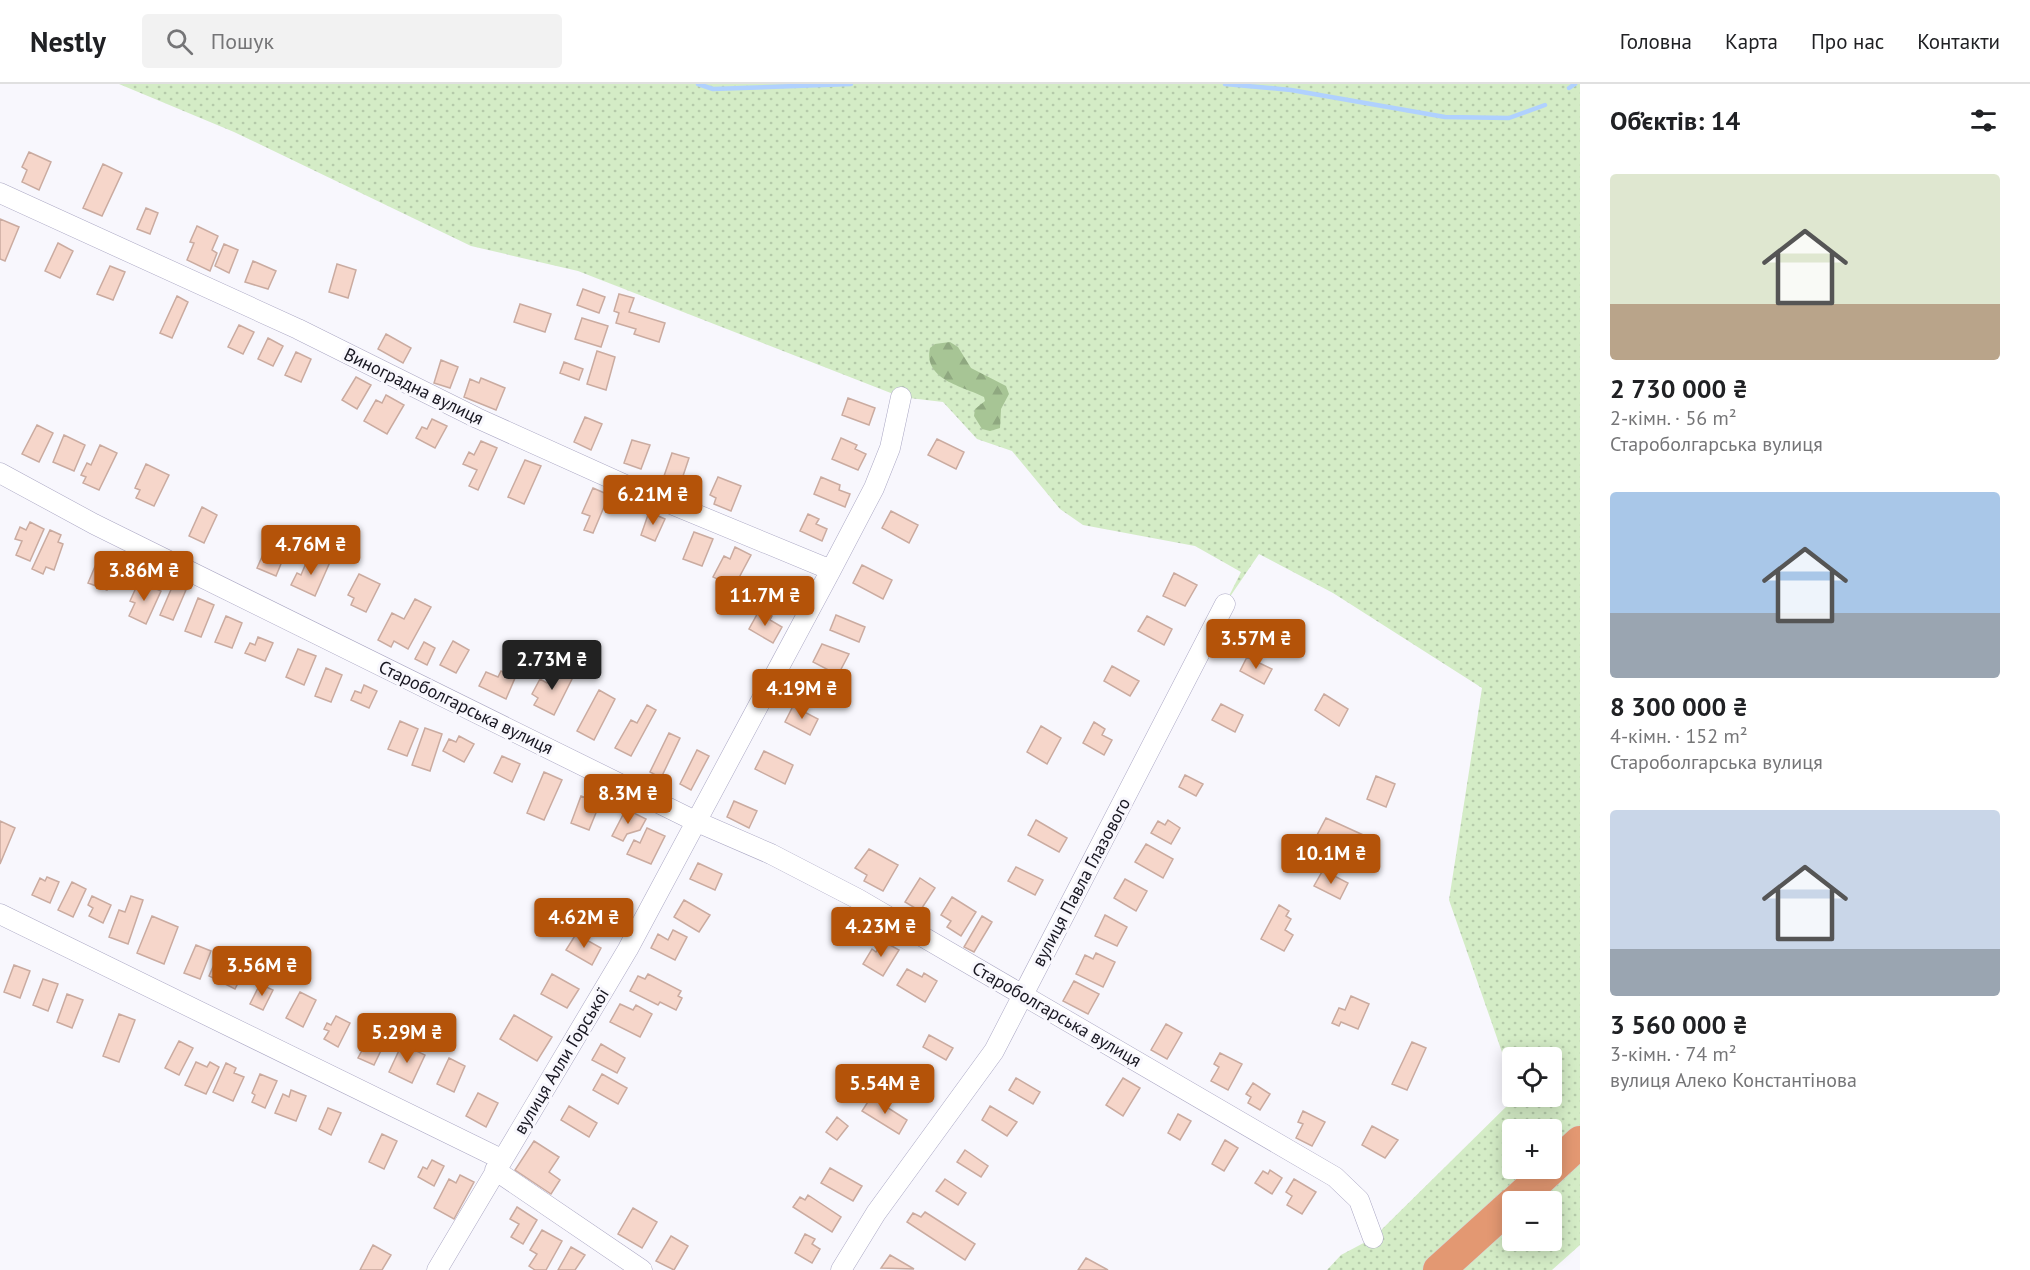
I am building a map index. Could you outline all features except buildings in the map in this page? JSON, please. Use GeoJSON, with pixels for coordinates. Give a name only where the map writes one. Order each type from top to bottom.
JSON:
{"type":"FeatureCollection","features":[{"type":"Feature","properties":{"kind":"highway"},"geometry":{"type":"LineString","coordinates":[[1527,1191],[1580,1142]]}},
{"type":"Feature","properties":{"kind":"highway"},"geometry":{"type":"LineString","coordinates":[[1439,1270],[1502,1214]]}},
{"type":"Feature","properties":{"kind":"street","name":"Виноградна вулиця"},"geometry":{"type":"LineString","coordinates":[[0,193],[298,329],[477,418],[630,487],[831,570]]}},
{"type":"Feature","properties":{"kind":"street","name":"вулиця Алли Горської"},"geometry":{"type":"LineString","coordinates":[[437,1270],[628,949],[831,570],[874,488],[890,448],[901,398]]}},
{"type":"Feature","properties":{"kind":"street","name":"Староболгарська вулиця"},"geometry":{"type":"LineString","coordinates":[[0,473],[94,524],[695,821],[771,854],[848,894],[1022,993],[1335,1177],[1359,1200],[1373,1238]]}},
{"type":"Feature","properties":{"kind":"street","name":"вулиця Павла Глазового"},"geometry":{"type":"LineString","coordinates":[[841,1270],[876,1213],[994,1051],[1225,604]]}},
{"type":"Feature","properties":{"kind":"street"},"geometry":{"type":"LineString","coordinates":[[0,914],[498,1164],[642,1270]]}},
{"type":"Feature","properties":{"kind":"green space"},"geometry":{"type":"Polygon","coordinates":[[[119,84],[1580,84],[1580,1129],[1562,1146],[1562,1119],[1502,1119],[1502,1179],[1526,1179],[1513,1191],[1502,1191],[1502,1201],[1426,1270],[1327,1270],[1341,1255],[1373,1238],[1506,1107],[1562,1107],[1562,1047],[1502,1047],[1502,1052],[1449,900],[1482,688],[1333,593],[1259,554],[1225,604],[1241,572],[1195,546],[1083,525],[1060,509],[1012,451],[977,439],[943,402],[901,397],[578,271],[471,246],[234,132],[119,84]]]}},
{"type":"Feature","properties":{"kind":"green space"},"geometry":{"type":"Polygon","coordinates":[[[950,342],[958,347],[971,368],[1006,386],[1009,394],[1001,409],[1000,428],[990,431],[982,429],[974,416],[975,409],[985,401],[984,397],[946,380],[933,368],[929,359],[930,348],[935,344],[950,342]]]}},
{"type":"Feature","properties":{"kind":"green space"},"geometry":{"type":"Polygon","coordinates":[[[1580,1151],[1580,1245],[1552,1270],[1450,1270],[1502,1222],[1502,1251],[1562,1251],[1562,1191],[1535,1191],[1549,1179],[1562,1179],[1562,1167],[1580,1151]]]}},
{"type":"Feature","properties":{"kind":"waterway"},"geometry":{"type":"LineString","coordinates":[[698,84],[713,89],[851,84]]}},
{"type":"Feature","properties":{"kind":"waterway"},"geometry":{"type":"LineString","coordinates":[[1225,84],[1291,90],[1445,117],[1509,118],[1545,105]]}},
{"type":"Feature","properties":{"kind":"waterway"},"geometry":{"type":"LineString","coordinates":[[1569,88],[1575,84]]}}]}
